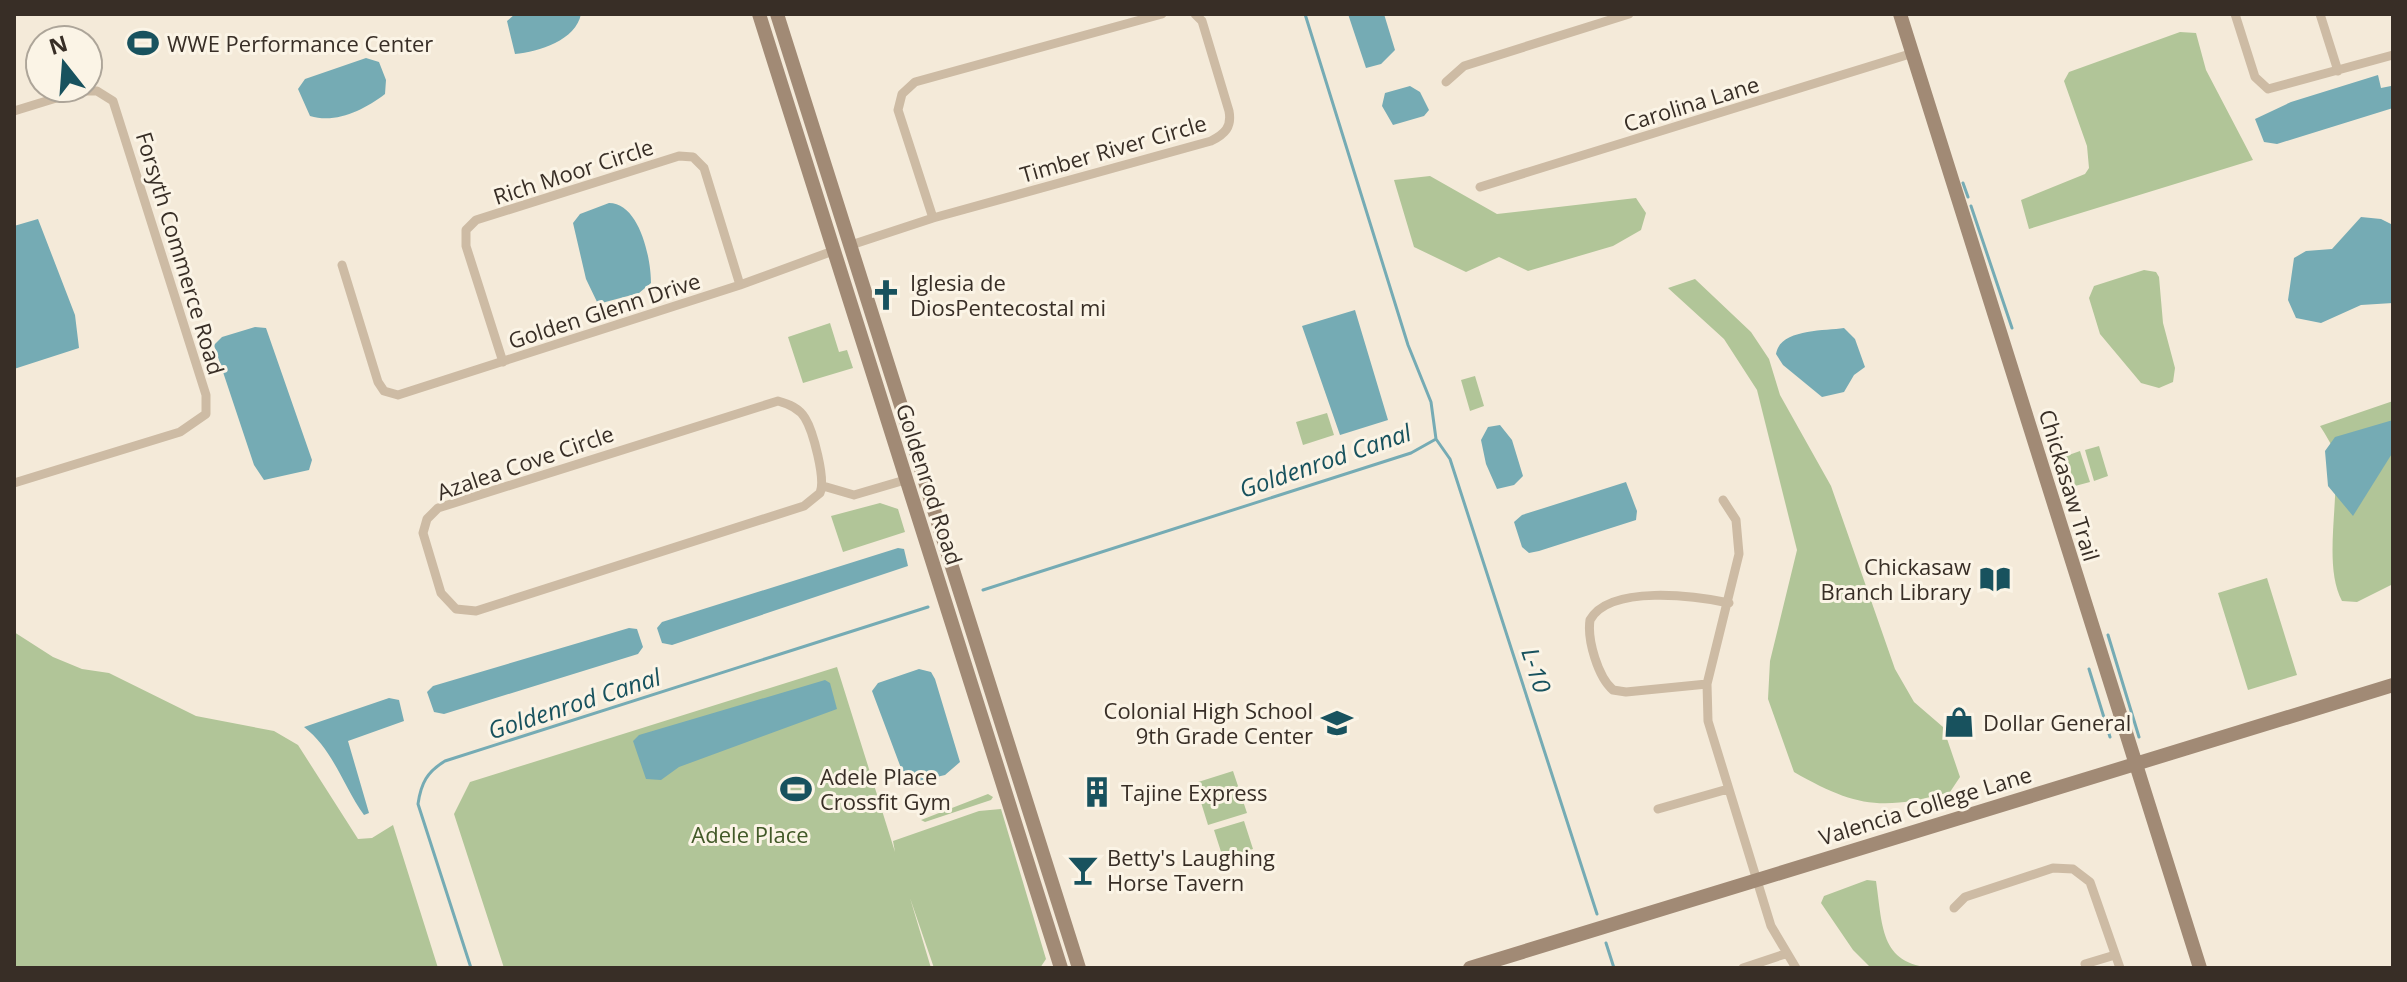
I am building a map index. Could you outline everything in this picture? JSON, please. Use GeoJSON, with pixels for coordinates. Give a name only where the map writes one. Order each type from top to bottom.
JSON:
{"type":"FeatureCollection","features":[{"type":"Feature","properties":{"kind":"main road","name":"Goldenrod Road"},"geometry":{"type":"LineString","coordinates":[[759,14],[1061,968]]}},
{"type":"Feature","properties":{"kind":"main road","name":"Goldenrod Road"},"geometry":{"type":"LineString","coordinates":[[777,14],[1079,968]]}},
{"type":"Feature","properties":{"kind":"main road","name":"Chickasaw Trail"},"geometry":{"type":"LineString","coordinates":[[1900,14],[2200,968]]}},
{"type":"Feature","properties":{"kind":"main road"},"geometry":{"type":"LineString","coordinates":[[898,455],[923,472]]}},
{"type":"Feature","properties":{"kind":"main road"},"geometry":{"type":"LineString","coordinates":[[905,480],[917,487],[933,505]]}},
{"type":"Feature","properties":{"kind":"main road","name":"Valencia College Lane"},"geometry":{"type":"LineString","coordinates":[[1470,968],[2393,685]]}},
{"type":"Feature","properties":{"kind":"main road"},"geometry":{"type":"LineString","coordinates":[[998,769],[1022,784]]}},
{"type":"Feature","properties":{"kind":"street"},"geometry":{"type":"LineString","coordinates":[[933,218],[898,110],[902,94],[915,82],[1162,14]]}},
{"type":"Feature","properties":{"kind":"street","name":"Timber River Circle"},"geometry":{"type":"LineString","coordinates":[[851,245],[933,218],[1211,141],[1224,134],[1231,120],[1229,111],[1202,21],[1195,14]]}},
{"type":"Feature","properties":{"kind":"street"},"geometry":{"type":"LineString","coordinates":[[1446,82],[1464,66],[1629,14]]}},
{"type":"Feature","properties":{"kind":"street"},"geometry":{"type":"LineString","coordinates":[[2235,14],[2253,71],[2262,86],[2281,88],[2393,55]]}},
{"type":"Feature","properties":{"kind":"street"},"geometry":{"type":"LineString","coordinates":[[2320,14],[2338,71]]}},
{"type":"Feature","properties":{"kind":"street","name":"Carolina Lane"},"geometry":{"type":"LineString","coordinates":[[1480,187],[1913,53]]}},
{"type":"Feature","properties":{"kind":"street","name":"Forsyth Commerce Road"},"geometry":{"type":"LineString","coordinates":[[14,111],[79,91],[97,91],[113,101],[206,395],[206,414],[180,432],[14,483]]}},
{"type":"Feature","properties":{"kind":"street","name":"Rich Moor Circle"},"geometry":{"type":"LineString","coordinates":[[503,362],[466,246],[466,230],[476,220],[679,156],[693,157],[704,168],[740,285]]}},
{"type":"Feature","properties":{"kind":"street","name":"Golden Glenn Drive"},"geometry":{"type":"LineString","coordinates":[[342,265],[378,382],[384,391],[398,395],[740,285],[833,251]]}},
{"type":"Feature","properties":{"kind":"street","name":"Azalea Cove Circle"},"geometry":{"type":"LineString","coordinates":[[767,402],[793,406],[805,418],[823,486],[810,503],[795,510],[470,611],[456,609],[443,597],[423,533],[427,519],[443,505],[767,402]]}},
{"type":"Feature","properties":{"kind":"street"},"geometry":{"type":"LineString","coordinates":[[823,486],[854,495],[905,480]]}},
{"type":"Feature","properties":{"kind":"street"},"geometry":{"type":"LineString","coordinates":[[1723,500],[1736,520],[1739,535],[1729,603],[1707,684],[1710,728],[1775,936],[1796,968]]}},
{"type":"Feature","properties":{"kind":"street"},"geometry":{"type":"LineString","coordinates":[[1707,684],[1626,692],[1613,690],[1602,674],[1589,633],[1590,620],[1601,608],[1652,594],[1690,595],[1729,603]]}},
{"type":"Feature","properties":{"kind":"street"},"geometry":{"type":"LineString","coordinates":[[1658,809],[1728,789]]}},
{"type":"Feature","properties":{"kind":"street"},"geometry":{"type":"LineString","coordinates":[[1954,908],[1965,897],[2053,868],[2073,869],[2090,882],[2120,968]]}},
{"type":"Feature","properties":{"kind":"street"},"geometry":{"type":"LineString","coordinates":[[1743,968],[1785,954]]}},
{"type":"Feature","properties":{"kind":"street"},"geometry":{"type":"LineString","coordinates":[[2085,964],[2115,955]]}},
{"type":"Feature","properties":{"kind":"green space"},"geometry":{"type":"Polygon","coordinates":[[[2180,32],[2196,33],[2206,70],[2253,160],[2029,229],[2021,200],[2085,174],[2089,168],[2087,146],[2064,81],[2069,72],[2180,32]]]}},
{"type":"Feature","properties":{"kind":"green space"},"geometry":{"type":"Polygon","coordinates":[[[1430,176],[1497,214],[1636,198],[1646,213],[1641,230],[1613,246],[1528,271],[1499,257],[1466,272],[1414,247],[1394,180],[1430,176]]]}},
{"type":"Feature","properties":{"kind":"green space"},"geometry":{"type":"Polygon","coordinates":[[[2144,270],[2156,272],[2159,277],[2163,323],[2175,368],[2173,382],[2159,388],[2141,383],[2100,334],[2089,298],[2094,286],[2144,270]]]}},
{"type":"Feature","properties":{"kind":"green space"},"geometry":{"type":"Polygon","coordinates":[[[1695,279],[1751,332],[1769,359],[1780,395],[1831,486],[1895,669],[1914,702],[1943,727],[1960,777],[1950,792],[1906,802],[1869,802],[1835,793],[1794,772],[1768,699],[1770,661],[1797,550],[1757,390],[1724,339],[1668,288],[1695,279]]]}},
{"type":"Feature","properties":{"kind":"green space"},"geometry":{"type":"Polygon","coordinates":[[[830,323],[839,352],[847,350],[853,368],[803,383],[788,337],[830,323]]]}},
{"type":"Feature","properties":{"kind":"green space"},"geometry":{"type":"Polygon","coordinates":[[[1475,376],[1484,406],[1470,411],[1461,380],[1475,376]]]}},
{"type":"Feature","properties":{"kind":"green space"},"geometry":{"type":"Polygon","coordinates":[[[2393,401],[2393,584],[2357,602],[2342,601],[2333,568],[2334,453],[2320,426],[2393,401]]]}},
{"type":"Feature","properties":{"kind":"green space"},"geometry":{"type":"Polygon","coordinates":[[[1327,413],[1334,435],[1303,445],[1296,422],[1327,413]]]}},
{"type":"Feature","properties":{"kind":"green space"},"geometry":{"type":"Polygon","coordinates":[[[2099,446],[2108,476],[2094,481],[2085,450],[2099,446]]]}},
{"type":"Feature","properties":{"kind":"green space"},"geometry":{"type":"Polygon","coordinates":[[[2080,451],[2090,482],[2075,486],[2066,456],[2080,451]]]}},
{"type":"Feature","properties":{"kind":"green space"},"geometry":{"type":"Polygon","coordinates":[[[880,503],[898,509],[905,532],[843,552],[831,516],[880,503]]]}},
{"type":"Feature","properties":{"kind":"green space"},"geometry":{"type":"Polygon","coordinates":[[[2267,578],[2297,675],[2248,690],[2218,593],[2267,578]]]}},
{"type":"Feature","properties":{"kind":"green space"},"geometry":{"type":"Polygon","coordinates":[[[14,632],[53,657],[82,669],[109,673],[196,716],[274,731],[298,745],[358,839],[372,838],[393,825],[438,968],[14,968],[14,632]]]}},
{"type":"Feature","properties":{"kind":"green space","name":"Adele Place"},"geometry":{"type":"Polygon","coordinates":[[[837,667],[895,852],[893,841],[979,811],[1001,809],[1046,959],[1040,968],[934,968],[910,898],[931,968],[504,968],[454,814],[470,782],[837,667]]]}},
{"type":"Feature","properties":{"kind":"green space"},"geometry":{"type":"Polygon","coordinates":[[[1233,771],[1247,813],[1208,825],[1195,783],[1233,771]]]}},
{"type":"Feature","properties":{"kind":"green space"},"geometry":{"type":"Polygon","coordinates":[[[988,794],[993,797],[991,800],[925,822],[921,820],[988,794]]]}},
{"type":"Feature","properties":{"kind":"green space"},"geometry":{"type":"Polygon","coordinates":[[[1244,821],[1253,849],[1223,858],[1214,830],[1244,821]]]}},
{"type":"Feature","properties":{"kind":"green space"},"geometry":{"type":"Polygon","coordinates":[[[1867,880],[1876,881],[1883,929],[1895,953],[1905,961],[1939,968],[1871,968],[1853,950],[1821,903],[1824,896],[1867,880]]]}},
{"type":"Feature","properties":{"kind":"water"},"geometry":{"type":"Polygon","coordinates":[[[515,14],[581,14],[578,23],[564,38],[535,51],[515,54],[507,21],[515,14]]]}},
{"type":"Feature","properties":{"kind":"water"},"geometry":{"type":"Polygon","coordinates":[[[1348,14],[1384,14],[1395,50],[1381,64],[1366,68],[1348,14]]]}},
{"type":"Feature","properties":{"kind":"water"},"geometry":{"type":"Polygon","coordinates":[[[366,58],[379,62],[386,80],[385,94],[340,117],[310,116],[298,89],[305,79],[366,58]]]}},
{"type":"Feature","properties":{"kind":"water"},"geometry":{"type":"Polygon","coordinates":[[[2378,75],[2381,88],[2391,86],[2393,108],[2277,144],[2264,142],[2255,119],[2291,102],[2378,75]]]}},
{"type":"Feature","properties":{"kind":"water"},"geometry":{"type":"Polygon","coordinates":[[[1410,86],[1420,92],[1429,110],[1424,116],[1393,125],[1382,106],[1385,93],[1410,86]]]}},
{"type":"Feature","properties":{"kind":"water"},"geometry":{"type":"Polygon","coordinates":[[[609,203],[619,205],[635,221],[646,246],[651,283],[639,293],[598,304],[586,279],[573,223],[580,214],[609,203]]]}},
{"type":"Feature","properties":{"kind":"water"},"geometry":{"type":"Polygon","coordinates":[[[2361,217],[2381,219],[2393,225],[2393,303],[2361,305],[2321,323],[2296,318],[2288,300],[2294,258],[2306,251],[2332,249],[2361,217]]]}},
{"type":"Feature","properties":{"kind":"water"},"geometry":{"type":"Polygon","coordinates":[[[38,219],[75,315],[79,348],[14,369],[14,226],[38,219]]]}},
{"type":"Feature","properties":{"kind":"water"},"geometry":{"type":"Polygon","coordinates":[[[1355,310],[1388,420],[1340,435],[1302,326],[1355,310]]]}},
{"type":"Feature","properties":{"kind":"water"},"geometry":{"type":"Polygon","coordinates":[[[255,327],[266,328],[312,460],[309,470],[264,480],[254,465],[214,345],[222,337],[255,327]]]}},
{"type":"Feature","properties":{"kind":"water"},"geometry":{"type":"Polygon","coordinates":[[[1844,328],[1855,339],[1865,367],[1854,375],[1844,392],[1822,397],[1783,365],[1776,354],[1785,340],[1794,336],[1844,328]]]}},
{"type":"Feature","properties":{"kind":"water"},"geometry":{"type":"Polygon","coordinates":[[[2393,420],[2393,452],[2353,516],[2328,486],[2325,451],[2335,437],[2393,420]]]}},
{"type":"Feature","properties":{"kind":"water"},"geometry":{"type":"Polygon","coordinates":[[[1500,425],[1512,440],[1523,476],[1514,485],[1497,489],[1486,464],[1481,440],[1488,427],[1500,425]]]}},
{"type":"Feature","properties":{"kind":"water"},"geometry":{"type":"Polygon","coordinates":[[[1626,482],[1637,511],[1636,520],[1539,551],[1529,553],[1522,547],[1514,522],[1522,515],[1626,482]]]}},
{"type":"Feature","properties":{"kind":"water"},"geometry":{"type":"Polygon","coordinates":[[[898,548],[904,549],[908,566],[672,645],[662,643],[657,628],[662,622],[898,548]]]}},
{"type":"Feature","properties":{"kind":"water"},"geometry":{"type":"Polygon","coordinates":[[[629,628],[637,629],[643,647],[638,654],[444,714],[434,712],[427,692],[433,686],[629,628]]]}},
{"type":"Feature","properties":{"kind":"water"},"geometry":{"type":"Polygon","coordinates":[[[919,669],[931,672],[935,679],[960,762],[945,775],[907,784],[872,691],[878,683],[919,669]]]}},
{"type":"Feature","properties":{"kind":"water"},"geometry":{"type":"Polygon","coordinates":[[[825,680],[830,683],[837,709],[679,767],[661,780],[646,779],[633,741],[639,735],[825,680]]]}},
{"type":"Feature","properties":{"kind":"water"},"geometry":{"type":"Polygon","coordinates":[[[389,698],[399,700],[404,721],[348,741],[369,813],[364,815],[323,746],[304,727],[389,698]]]}},
{"type":"Feature","properties":{"kind":"waterway","name":"L-10"},"geometry":{"type":"LineString","coordinates":[[1305,14],[1408,345],[1431,402],[1436,439],[1450,459],[1597,914]]}},
{"type":"Feature","properties":{"kind":"waterway"},"geometry":{"type":"LineString","coordinates":[[1963,183],[1968,197]]}},
{"type":"Feature","properties":{"kind":"waterway"},"geometry":{"type":"LineString","coordinates":[[1971,206],[2012,328]]}},
{"type":"Feature","properties":{"kind":"waterway","name":"Goldenrod Canal"},"geometry":{"type":"LineString","coordinates":[[983,590],[1411,453],[1436,439]]}},
{"type":"Feature","properties":{"kind":"waterway","name":"Goldenrod Canal"},"geometry":{"type":"LineString","coordinates":[[471,968],[418,804],[426,779],[439,765],[928,607]]}},
{"type":"Feature","properties":{"kind":"waterway"},"geometry":{"type":"LineString","coordinates":[[2108,635],[2139,737]]}},
{"type":"Feature","properties":{"kind":"waterway"},"geometry":{"type":"LineString","coordinates":[[2089,669],[2110,737]]}},
{"type":"Feature","properties":{"kind":"waterway","name":"L-10"},"geometry":{"type":"LineString","coordinates":[[1606,943],[1614,968]]}},
{"type":"Feature","properties":{"kind":"place","name":"WWE Performance Center"},"geometry":{"type":"Point","coordinates":[143,43]}},
{"type":"Feature","properties":{"kind":"place","name":"Iglesia de DiosPentecostal mi"},"geometry":{"type":"Point","coordinates":[886,295]}},
{"type":"Feature","properties":{"kind":"place","name":"Chickasaw Branch Library"},"geometry":{"type":"Point","coordinates":[1995,579]}},
{"type":"Feature","properties":{"kind":"place","name":"Dollar General"},"geometry":{"type":"Point","coordinates":[1959,722]}},
{"type":"Feature","properties":{"kind":"place","name":"Colonial High School 9th Grade Center"},"geometry":{"type":"Point","coordinates":[1337,723]}},
{"type":"Feature","properties":{"kind":"place","name":"Adele Place Crossfit Gym"},"geometry":{"type":"Point","coordinates":[796,789]}},
{"type":"Feature","properties":{"kind":"place","name":"Tajine Express"},"geometry":{"type":"Point","coordinates":[1097,792]}},
{"type":"Feature","properties":{"kind":"place","name":"Betty's Laughing Horse Tavern"},"geometry":{"type":"Point","coordinates":[1083,870]}}]}
